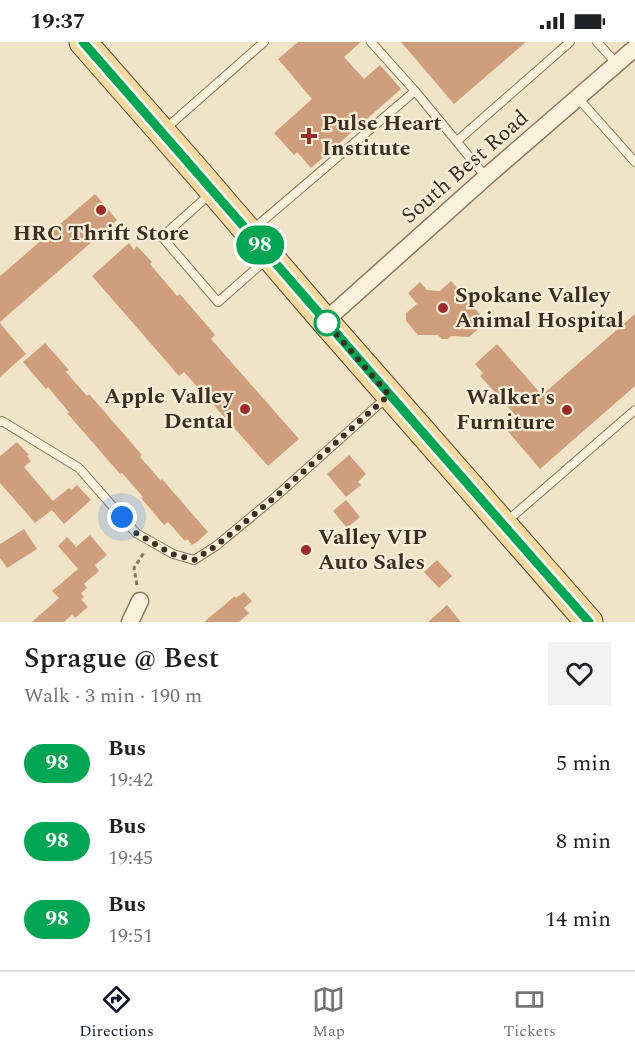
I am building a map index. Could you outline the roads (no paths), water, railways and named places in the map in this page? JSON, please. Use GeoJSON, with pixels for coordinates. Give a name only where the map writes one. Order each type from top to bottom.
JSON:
{"type":"FeatureCollection","features":[{"type":"Feature","properties":{"kind":"main road"},"geometry":{"type":"LineString","coordinates":[[83,42],[589,622]]}},
{"type":"Feature","properties":{"kind":"street","name":"South Best Road"},"geometry":{"type":"LineString","coordinates":[[325,321],[635,48]]}},
{"type":"Feature","properties":{"kind":"street"},"geometry":{"type":"LineString","coordinates":[[130,622],[140,601]]}},
{"type":"Feature","properties":{"kind":"lane"},"geometry":{"type":"LineString","coordinates":[[161,132],[264,42]]}},
{"type":"Feature","properties":{"kind":"lane"},"geometry":{"type":"LineString","coordinates":[[371,42],[486,177]]}},
{"type":"Feature","properties":{"kind":"lane"},"geometry":{"type":"LineString","coordinates":[[457,141],[570,42]]}},
{"type":"Feature","properties":{"kind":"lane"},"geometry":{"type":"LineString","coordinates":[[597,42],[617,64]]}},
{"type":"Feature","properties":{"kind":"lane"},"geometry":{"type":"LineString","coordinates":[[249,233],[415,91]]}},
{"type":"Feature","properties":{"kind":"lane"},"geometry":{"type":"LineString","coordinates":[[578,98],[635,162]]}},
{"type":"Feature","properties":{"kind":"lane"},"geometry":{"type":"LineString","coordinates":[[213,191],[162,237],[218,302],[270,257]]}},
{"type":"Feature","properties":{"kind":"lane"},"geometry":{"type":"LineString","coordinates":[[0,422],[2,421],[79,468],[136,533],[172,554],[194,560],[216,546],[274,498],[389,395]]}},
{"type":"Feature","properties":{"kind":"lane"},"geometry":{"type":"LineString","coordinates":[[503,524],[635,410]]}},
{"type":"Feature","properties":{"kind":"place","name":"Pulse Heart Institute"},"geometry":{"type":"Point","coordinates":[309,136]}},
{"type":"Feature","properties":{"kind":"place","name":"HRC Thrift Store"},"geometry":{"type":"Point","coordinates":[101,210]}},
{"type":"Feature","properties":{"kind":"place","name":"Spokane Valley Animal Hospital"},"geometry":{"type":"Point","coordinates":[443,308]}},
{"type":"Feature","properties":{"kind":"place","name":"Apple Valley Dental"},"geometry":{"type":"Point","coordinates":[245,409]}},
{"type":"Feature","properties":{"kind":"place","name":"Walker's Furniture"},"geometry":{"type":"Point","coordinates":[567,410]}},
{"type":"Feature","properties":{"kind":"place","name":"Valley VIP Auto Sales"},"geometry":{"type":"Point","coordinates":[306,550]}}]}
